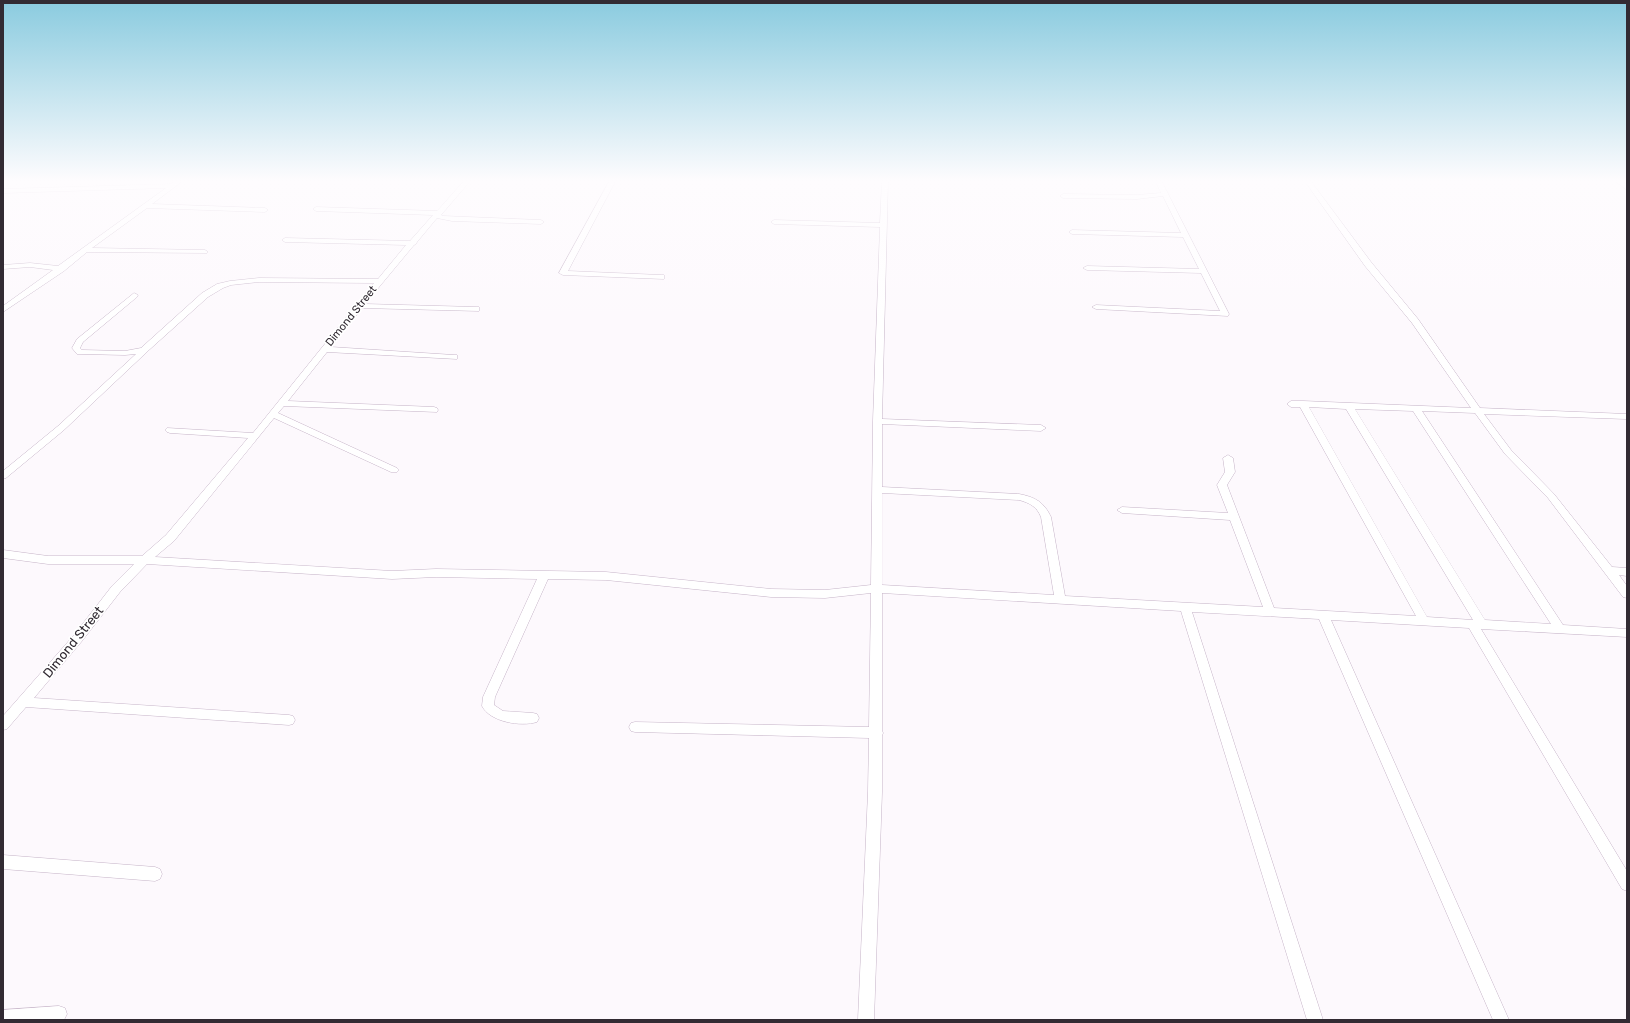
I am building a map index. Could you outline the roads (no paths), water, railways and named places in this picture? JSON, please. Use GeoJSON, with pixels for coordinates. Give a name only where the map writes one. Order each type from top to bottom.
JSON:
{"type":"FeatureCollection","features":[{"type":"Feature","properties":{"kind":"street"},"geometry":{"type":"LineString","coordinates":[[3,310],[116,228]]}},
{"type":"Feature","properties":{"kind":"street","name":"Dimond Street"},"geometry":{"type":"LineString","coordinates":[[3,725],[116,590],[144,560],[170,538],[240,455],[324,348],[427,228]]}},
{"type":"Feature","properties":{"kind":"street"},"geometry":{"type":"LineString","coordinates":[[587,228],[563,273],[565,275],[660,277]]}},
{"type":"Feature","properties":{"kind":"street"},"geometry":{"type":"LineString","coordinates":[[866,1020],[877,733],[875,589],[877,421],[884,228]]}},
{"type":"Feature","properties":{"kind":"street"},"geometry":{"type":"LineString","coordinates":[[1096,307],[1225,314],[1181,228]]}},
{"type":"Feature","properties":{"kind":"street"},"geometry":{"type":"LineString","coordinates":[[1342,228],[1368,264],[1415,322],[1476,410],[1508,452],[1556,502],[1627,594]]}},
{"type":"Feature","properties":{"kind":"street"},"geometry":{"type":"LineString","coordinates":[[1072,232],[1185,235]]}},
{"type":"Feature","properties":{"kind":"street"},"geometry":{"type":"LineString","coordinates":[[284,240],[414,243]]}},
{"type":"Feature","properties":{"kind":"street"},"geometry":{"type":"LineString","coordinates":[[86,250],[205,252]]}},
{"type":"Feature","properties":{"kind":"street"},"geometry":{"type":"LineString","coordinates":[[3,267],[30,266],[61,269]]}},
{"type":"Feature","properties":{"kind":"street"},"geometry":{"type":"LineString","coordinates":[[1087,268],[1204,271]]}},
{"type":"Feature","properties":{"kind":"street"},"geometry":{"type":"LineString","coordinates":[[3,476],[61,428],[205,294],[220,286],[242,281],[259,280],[380,281]]}},
{"type":"Feature","properties":{"kind":"street"},"geometry":{"type":"LineString","coordinates":[[134,295],[80,341],[76,348],[80,352],[125,353],[139,351],[150,346]]}},
{"type":"Feature","properties":{"kind":"street"},"geometry":{"type":"LineString","coordinates":[[360,306],[476,309]]}},
{"type":"Feature","properties":{"kind":"street"},"geometry":{"type":"LineString","coordinates":[[324,348],[454,356]]}},
{"type":"Feature","properties":{"kind":"street"},"geometry":{"type":"LineString","coordinates":[[281,403],[434,410]]}},
{"type":"Feature","properties":{"kind":"street"},"geometry":{"type":"LineString","coordinates":[[1291,404],[1626,416]]}},
{"type":"Feature","properties":{"kind":"street"},"geometry":{"type":"LineString","coordinates":[[1303,404],[1424,621]]}},
{"type":"Feature","properties":{"kind":"street"},"geometry":{"type":"LineString","coordinates":[[1348,406],[1627,884]]}},
{"type":"Feature","properties":{"kind":"street"},"geometry":{"type":"LineString","coordinates":[[1414,408],[1560,629]]}},
{"type":"Feature","properties":{"kind":"street"},"geometry":{"type":"LineString","coordinates":[[272,414],[394,470]]}},
{"type":"Feature","properties":{"kind":"street"},"geometry":{"type":"LineString","coordinates":[[877,421],[1041,428]]}},
{"type":"Feature","properties":{"kind":"street"},"geometry":{"type":"LineString","coordinates":[[170,430],[255,436]]}},
{"type":"Feature","properties":{"kind":"street"},"geometry":{"type":"LineString","coordinates":[[1228,458],[1230,472],[1222,485],[1270,612]]}},
{"type":"Feature","properties":{"kind":"street"},"geometry":{"type":"LineString","coordinates":[[877,490],[1019,497],[1030,499],[1039,503],[1044,509],[1046,517],[1060,600]]}},
{"type":"Feature","properties":{"kind":"street"},"geometry":{"type":"LineString","coordinates":[[1122,510],[1234,517]]}},
{"type":"Feature","properties":{"kind":"street"},"geometry":{"type":"LineString","coordinates":[[3,554],[66,561],[144,560],[376,574],[436,573],[622,577],[697,587],[785,594],[824,594],[875,589],[1627,633]]}},
{"type":"Feature","properties":{"kind":"street"},"geometry":{"type":"LineString","coordinates":[[1610,571],[1627,572]]}},
{"type":"Feature","properties":{"kind":"street"},"geometry":{"type":"LineString","coordinates":[[533,718],[501,716],[492,712],[488,706],[489,697],[509,650],[544,575]]}},
{"type":"Feature","properties":{"kind":"street"},"geometry":{"type":"LineString","coordinates":[[1184,607],[1315,1020]]}},
{"type":"Feature","properties":{"kind":"street"},"geometry":{"type":"LineString","coordinates":[[1323,615],[1502,1020]]}},
{"type":"Feature","properties":{"kind":"street"},"geometry":{"type":"LineString","coordinates":[[23,702],[289,720]]}},
{"type":"Feature","properties":{"kind":"street"},"geometry":{"type":"LineString","coordinates":[[635,727],[877,733]]}},
{"type":"Feature","properties":{"kind":"street"},"geometry":{"type":"LineString","coordinates":[[3,862],[156,874]]}},
{"type":"Feature","properties":{"kind":"street"},"geometry":{"type":"LineString","coordinates":[[3,1018],[59,1014]]}}]}
